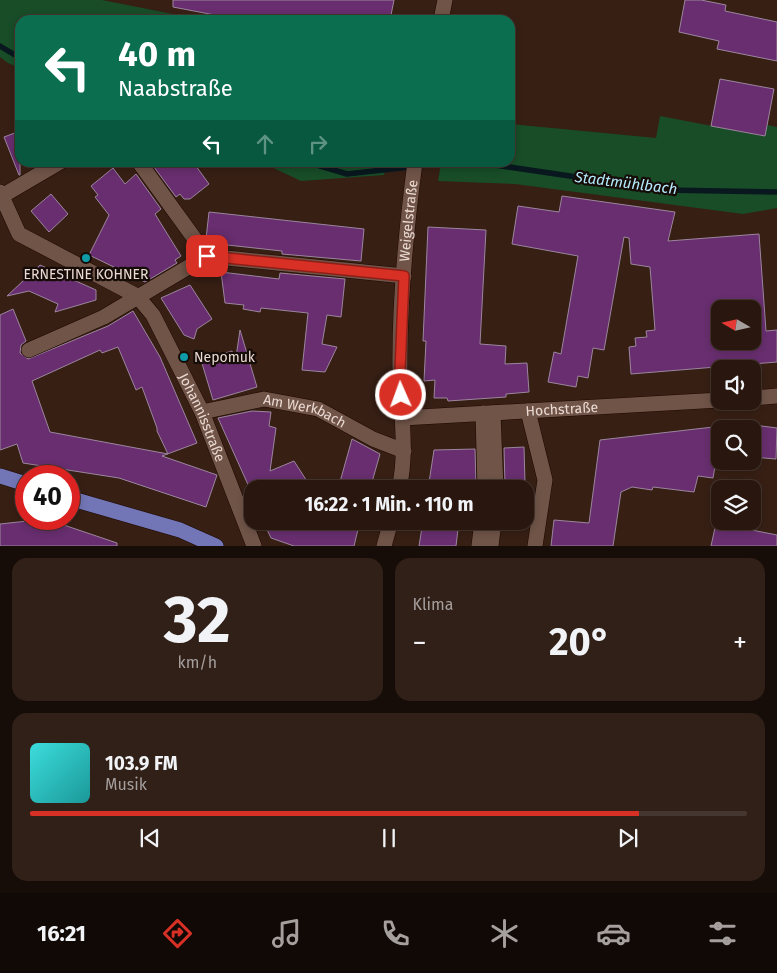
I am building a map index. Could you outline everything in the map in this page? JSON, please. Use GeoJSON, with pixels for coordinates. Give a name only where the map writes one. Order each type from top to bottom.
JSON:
{"type":"FeatureCollection","features":[{"type":"Feature","properties":{"kind":"main road"},"geometry":{"type":"LineString","coordinates":[[0,476],[15,481]]}},
{"type":"Feature","properties":{"kind":"main road"},"geometry":{"type":"LineString","coordinates":[[80,501],[180,530],[216,546]]}},
{"type":"Feature","properties":{"kind":"street"},"geometry":{"type":"LineString","coordinates":[[442,15],[445,0]]}},
{"type":"Feature","properties":{"kind":"street"},"geometry":{"type":"LineString","coordinates":[[1,194],[51,167]]}},
{"type":"Feature","properties":{"kind":"street"},"geometry":{"type":"LineString","coordinates":[[143,167],[207,256]]}},
{"type":"Feature","properties":{"kind":"street","name":"Weigelstraße"},"geometry":{"type":"LineString","coordinates":[[400,480],[404,451],[400,370],[404,276],[414,167]]}},
{"type":"Feature","properties":{"kind":"street","name":"Johannisstraße"},"geometry":{"type":"LineString","coordinates":[[1,194],[19,234],[137,296],[153,315],[202,412],[254,546]]}},
{"type":"Feature","properties":{"kind":"street"},"geometry":{"type":"LineString","coordinates":[[29,350],[104,317],[207,256],[404,276]]}},
{"type":"Feature","properties":{"kind":"street"},"geometry":{"type":"LineString","coordinates":[[761,397],[777,396]]}},
{"type":"Feature","properties":{"kind":"street","name":"Am Werkbach"},"geometry":{"type":"LineString","coordinates":[[202,412],[264,399],[318,409],[374,439],[404,451]]}},
{"type":"Feature","properties":{"kind":"street","name":"Hochstraße"},"geometry":{"type":"LineString","coordinates":[[402,418],[711,401]]}},
{"type":"Feature","properties":{"kind":"street"},"geometry":{"type":"LineString","coordinates":[[528,411],[544,480],[535,546]]}},
{"type":"Feature","properties":{"kind":"street"},"geometry":{"type":"LineString","coordinates":[[485,480],[488,413]]}},
{"type":"Feature","properties":{"kind":"street"},"geometry":{"type":"LineString","coordinates":[[488,413],[495,480]]}},
{"type":"Feature","properties":{"kind":"street"},"geometry":{"type":"LineString","coordinates":[[384,546],[388,530]]}},
{"type":"Feature","properties":{"kind":"street"},"geometry":{"type":"LineString","coordinates":[[479,546],[481,530]]}},
{"type":"Feature","properties":{"kind":"street"},"geometry":{"type":"LineString","coordinates":[[491,546],[493,530]]}},
{"type":"Feature","properties":{"kind":"green space"},"geometry":{"type":"Polygon","coordinates":[[[0,0],[102,0],[178,15],[15,15],[15,66],[0,57],[0,0]]]}},
{"type":"Feature","properties":{"kind":"green space"},"geometry":{"type":"Polygon","coordinates":[[[660,116],[764,136],[767,125],[777,127],[777,208],[743,214],[515,184],[438,181],[440,167],[515,167],[515,124],[656,138],[660,116]]]}},
{"type":"Feature","properties":{"kind":"green space"},"geometry":{"type":"Polygon","coordinates":[[[271,167],[386,167],[384,175],[301,181],[271,167]]]}},
{"type":"Feature","properties":{"kind":"building"},"geometry":{"type":"Polygon","coordinates":[[[173,0],[394,0],[391,15],[215,15],[173,7],[173,0]]]}},
{"type":"Feature","properties":{"kind":"building"},"geometry":{"type":"Polygon","coordinates":[[[685,0],[701,0],[726,5],[725,11],[777,22],[777,61],[717,49],[719,41],[679,32],[685,0]]]}},
{"type":"Feature","properties":{"kind":"building"},"geometry":{"type":"Polygon","coordinates":[[[720,79],[774,89],[765,136],[711,126],[720,79]]]}},
{"type":"Feature","properties":{"kind":"building"},"geometry":{"type":"Polygon","coordinates":[[[15,133],[15,165],[4,137],[15,133]]]}},
{"type":"Feature","properties":{"kind":"building"},"geometry":{"type":"Polygon","coordinates":[[[16,167],[20,167],[19,175],[16,167]]]}},
{"type":"Feature","properties":{"kind":"building"},"geometry":{"type":"Polygon","coordinates":[[[154,167],[197,167],[209,184],[190,199],[184,199],[180,194],[176,197],[154,167]]]}},
{"type":"Feature","properties":{"kind":"building"},"geometry":{"type":"Polygon","coordinates":[[[113,168],[125,184],[136,174],[161,209],[155,214],[181,256],[175,260],[177,263],[145,282],[89,255],[109,215],[95,197],[98,195],[91,186],[113,168]]]}},
{"type":"Feature","properties":{"kind":"building"},"geometry":{"type":"Polygon","coordinates":[[[51,194],[68,214],[49,232],[31,211],[51,194]]]}},
{"type":"Feature","properties":{"kind":"building"},"geometry":{"type":"Polygon","coordinates":[[[562,196],[675,212],[668,241],[759,234],[766,331],[777,330],[777,362],[761,363],[761,360],[711,360],[711,367],[631,374],[629,347],[636,346],[635,338],[647,337],[646,331],[655,330],[650,267],[631,264],[629,238],[624,237],[604,350],[593,348],[588,378],[578,376],[576,387],[548,382],[554,352],[561,354],[578,256],[512,244],[518,206],[559,212],[562,196]]]}},
{"type":"Feature","properties":{"kind":"building"},"geometry":{"type":"Polygon","coordinates":[[[209,212],[364,229],[361,261],[282,254],[282,251],[209,243],[206,239],[209,212]]]}},
{"type":"Feature","properties":{"kind":"building"},"geometry":{"type":"Polygon","coordinates":[[[428,227],[486,230],[480,344],[506,346],[505,364],[527,363],[529,392],[506,394],[506,397],[448,401],[447,398],[434,398],[435,380],[424,381],[426,341],[423,341],[428,227]]]}},
{"type":"Feature","properties":{"kind":"building"},"geometry":{"type":"Polygon","coordinates":[[[40,265],[96,290],[96,300],[55,312],[58,304],[29,291],[7,296],[40,265]]]}},
{"type":"Feature","properties":{"kind":"building"},"geometry":{"type":"Polygon","coordinates":[[[221,272],[279,279],[280,273],[345,279],[341,317],[327,315],[322,344],[337,347],[325,372],[302,370],[308,313],[261,308],[260,312],[243,309],[244,305],[225,303],[221,272]]]}},
{"type":"Feature","properties":{"kind":"building"},"geometry":{"type":"Polygon","coordinates":[[[190,285],[212,319],[197,329],[194,339],[184,335],[161,298],[190,285]]]}},
{"type":"Feature","properties":{"kind":"building"},"geometry":{"type":"Polygon","coordinates":[[[13,309],[26,341],[21,345],[20,353],[28,359],[108,326],[133,311],[160,357],[197,443],[168,454],[162,456],[217,475],[206,507],[119,478],[80,472],[80,465],[36,465],[23,463],[17,444],[0,450],[0,315],[13,309]],[[118,347],[102,353],[100,350],[32,381],[50,432],[168,454],[157,431],[142,387],[136,390],[118,347]]]}},
{"type":"Feature","properties":{"kind":"building"},"geometry":{"type":"Polygon","coordinates":[[[240,330],[257,387],[213,400],[201,360],[232,351],[236,357],[240,330]]]}},
{"type":"Feature","properties":{"kind":"building"},"geometry":{"type":"Polygon","coordinates":[[[252,411],[271,412],[269,426],[276,428],[270,471],[294,461],[306,480],[246,480],[218,418],[252,411]]]}},
{"type":"Feature","properties":{"kind":"building"},"geometry":{"type":"Polygon","coordinates":[[[761,426],[777,428],[776,459],[761,458],[761,426]]]}},
{"type":"Feature","properties":{"kind":"building"},"geometry":{"type":"Polygon","coordinates":[[[711,427],[711,470],[714,470],[713,478],[698,476],[694,492],[653,487],[652,490],[632,487],[621,492],[613,546],[551,546],[554,520],[589,523],[600,440],[711,427]]]}},
{"type":"Feature","properties":{"kind":"building"},"geometry":{"type":"Polygon","coordinates":[[[352,439],[380,454],[373,480],[341,480],[352,439]]]}},
{"type":"Feature","properties":{"kind":"building"},"geometry":{"type":"Polygon","coordinates":[[[524,447],[525,480],[505,480],[504,448],[524,447]]]}},
{"type":"Feature","properties":{"kind":"building"},"geometry":{"type":"Polygon","coordinates":[[[475,449],[476,480],[429,480],[434,450],[475,449]]]}},
{"type":"Feature","properties":{"kind":"building"},"geometry":{"type":"Polygon","coordinates":[[[15,522],[15,530],[79,530],[117,543],[117,546],[0,546],[0,524],[15,522]]]}},
{"type":"Feature","properties":{"kind":"building"},"geometry":{"type":"Polygon","coordinates":[[[267,530],[358,530],[354,546],[294,546],[271,538],[267,530]]]}},
{"type":"Feature","properties":{"kind":"building"},"geometry":{"type":"Polygon","coordinates":[[[422,530],[458,530],[456,546],[419,546],[422,530]]]}},
{"type":"Feature","properties":{"kind":"building"},"geometry":{"type":"Polygon","coordinates":[[[714,530],[752,530],[777,535],[777,546],[711,546],[714,530]]]}},
{"type":"Feature","properties":{"kind":"waterway","name":"Stadtmühlbach"},"geometry":{"type":"LineString","coordinates":[[0,46],[15,55]]}},
{"type":"Feature","properties":{"kind":"waterway","name":"Stadtmühlbach"},"geometry":{"type":"LineString","coordinates":[[324,167],[347,174],[409,167]]}},
{"type":"Feature","properties":{"kind":"waterway","name":"Stadtmühlbach"},"geometry":{"type":"LineString","coordinates":[[509,167],[665,190],[777,192]]}},
{"type":"Feature","properties":{"kind":"place","name":"ERNESTINE KOHNER"},"geometry":{"type":"Point","coordinates":[86,258]}},
{"type":"Feature","properties":{"kind":"place","name":"Nepomuk"},"geometry":{"type":"Point","coordinates":[184,357]}},
{"type":"Feature","properties":{"kind":"route"},"geometry":{"type":"LineString","coordinates":[[207,256],[404,276],[400,370],[401,395]]}}]}
